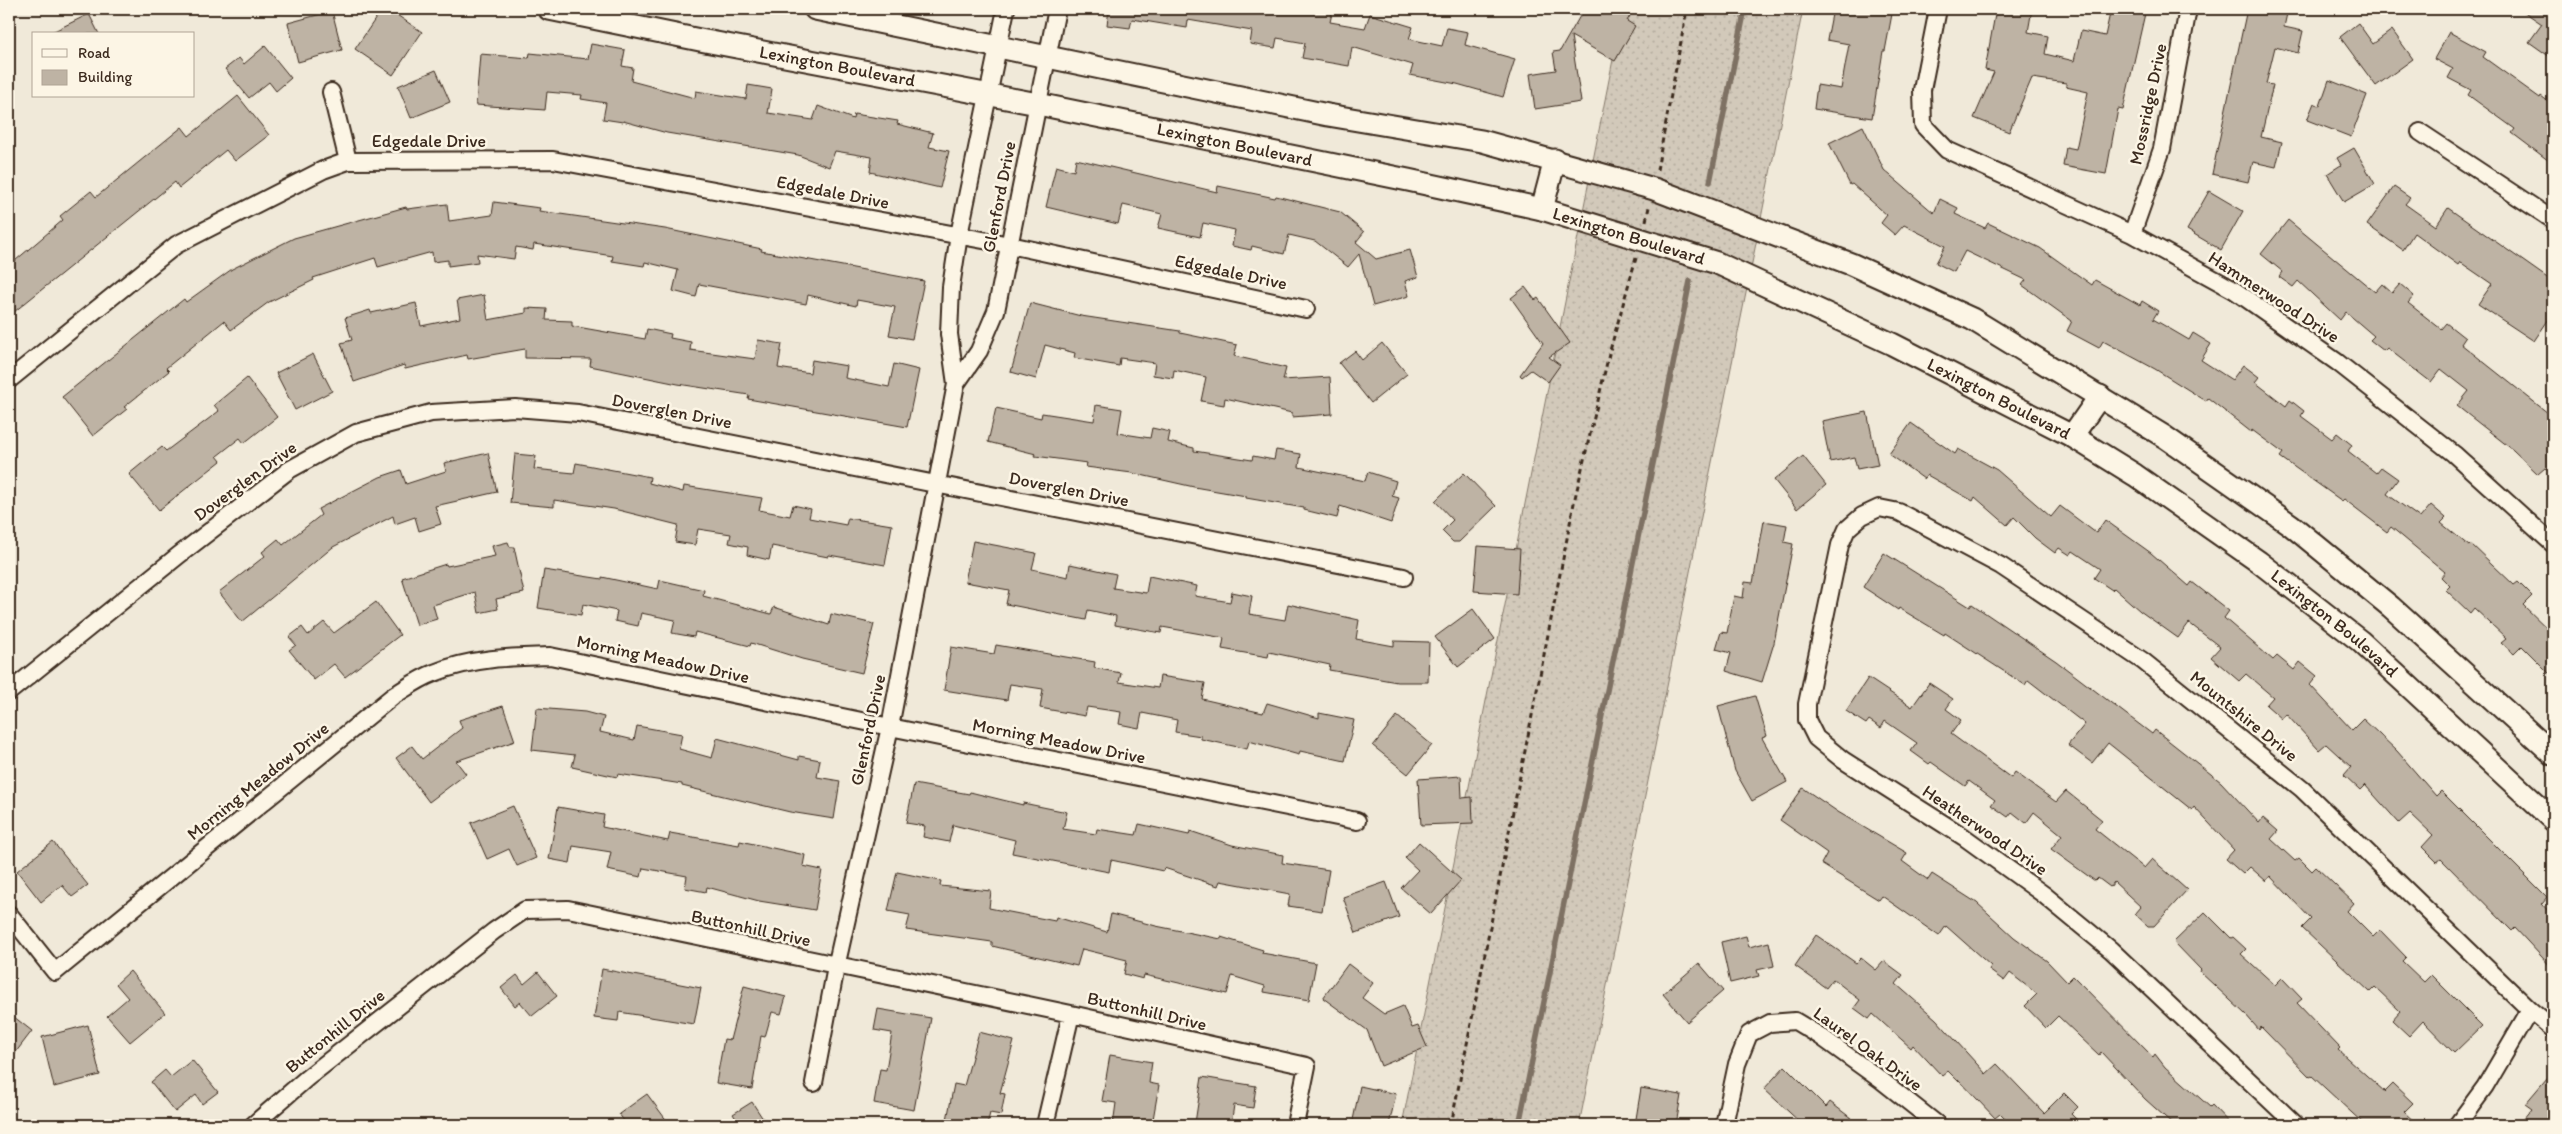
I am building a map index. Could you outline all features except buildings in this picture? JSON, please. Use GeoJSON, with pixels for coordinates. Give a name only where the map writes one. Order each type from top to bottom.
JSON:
{"type":"FeatureCollection","features":[{"type":"Feature","properties":{"kind":"street","name":"Lexington Boulevard"},"geometry":{"type":"LineString","coordinates":[[549,9],[700,40],[1038,104],[1542,210],[1717,263],[1892,344],[2072,436],[2135,475],[2259,562],[2360,641],[2553,820]]}},
{"type":"Feature","properties":{"kind":"street"},"geometry":{"type":"LineString","coordinates":[[815,9],[1328,115],[1482,141],[1654,189],[1851,264],[1972,319],[2165,437],[2291,525],[2391,607],[2553,754]]}},
{"type":"Feature","properties":{"kind":"street","name":"Glenford Drive"},"geometry":{"type":"LineString","coordinates":[[814,1083],[836,967],[890,727],[956,384],[949,334],[952,287],[959,236],[1006,9]]}},
{"type":"Feature","properties":{"kind":"street","name":"Glenford Drive"},"geometry":{"type":"LineString","coordinates":[[956,384],[979,351],[996,311],[1057,9]]}},
{"type":"Feature","properties":{"kind":"street","name":"Hammerwood Drive"},"geometry":{"type":"LineString","coordinates":[[1938,9],[1923,84],[1923,125],[1948,150],[2132,234],[2234,290],[2337,362],[2454,454],[2551,537]]}},
{"type":"Feature","properties":{"kind":"street","name":"Mossridge Drive"},"geometry":{"type":"LineString","coordinates":[[2132,234],[2162,148],[2188,9]]}},
{"type":"Feature","properties":{"kind":"street","name":"Edgedale Drive"},"geometry":{"type":"LineString","coordinates":[[331,92],[348,161]]}},
{"type":"Feature","properties":{"kind":"street"},"geometry":{"type":"LineString","coordinates":[[2420,132],[2553,220]]}},
{"type":"Feature","properties":{"kind":"street","name":"Edgedale Drive"},"geometry":{"type":"LineString","coordinates":[[9,380],[176,245],[323,170],[348,161],[553,160],[1010,245],[1306,309]]}},
{"type":"Feature","properties":{"kind":"street"},"geometry":{"type":"LineString","coordinates":[[1542,210],[1555,160]]}},
{"type":"Feature","properties":{"kind":"street"},"geometry":{"type":"LineString","coordinates":[[2072,436],[2100,396]]}},
{"type":"Feature","properties":{"kind":"street","name":"Doverglen Drive"},"geometry":{"type":"LineString","coordinates":[[9,692],[171,561],[289,470],[356,434],[431,413],[515,408],[578,413],[937,482],[1404,577]]}},
{"type":"Feature","properties":{"kind":"street","name":"Mountshire Drive"},"geometry":{"type":"LineString","coordinates":[[1862,516],[1879,508],[1899,512],[2001,566],[2143,661],[2302,789],[2530,1010],[2553,1029]]}},
{"type":"Feature","properties":{"kind":"street","name":"Heatherwood Drive"},"geometry":{"type":"LineString","coordinates":[[1862,516],[1847,529],[1840,545],[1809,694],[1807,720],[1816,738],[1843,760],[1964,837],[2043,894],[2111,950],[2296,1125]]}},
{"type":"Feature","properties":{"kind":"street","name":"Morning Meadow Drive"},"geometry":{"type":"LineString","coordinates":[[9,914],[55,972],[393,696],[433,673],[474,661],[511,657],[550,656],[1357,821]]}},
{"type":"Feature","properties":{"kind":"street","name":"Buttonhill Drive"},"geometry":{"type":"LineString","coordinates":[[253,1125],[330,1060],[494,931],[525,910],[568,909],[836,967],[1071,1014],[1307,1066],[1295,1125]]}},
{"type":"Feature","properties":{"kind":"street"},"geometry":{"type":"LineString","coordinates":[[2457,1125],[2485,1087],[2530,1010]]}},
{"type":"Feature","properties":{"kind":"street"},"geometry":{"type":"LineString","coordinates":[[1045,1125],[1071,1014]]}},
{"type":"Feature","properties":{"kind":"street","name":"Laurel Oak Drive"},"geometry":{"type":"LineString","coordinates":[[1724,1125],[1737,1064],[1749,1034],[1770,1023],[1794,1021],[1820,1036],[1881,1080],[1938,1125]]}},
{"type":"Feature","properties":{"kind":"path"},"geometry":{"type":"LineString","coordinates":[[1451,1125],[1575,498],[1609,354],[1654,189],[1686,9]]}},
{"type":"Feature","properties":{"kind":"shaded area"},"geometry":{"type":"Polygon","coordinates":[[[1623,9],[1803,9],[1579,1125],[1402,1125],[1623,9]]]}},
{"type":"Feature","properties":{"kind":"waterway"},"geometry":{"type":"LineString","coordinates":[[1710,182],[1745,9]]}},
{"type":"Feature","properties":{"kind":"waterway"},"geometry":{"type":"LineString","coordinates":[[1519,1125],[1690,281]]}}]}
